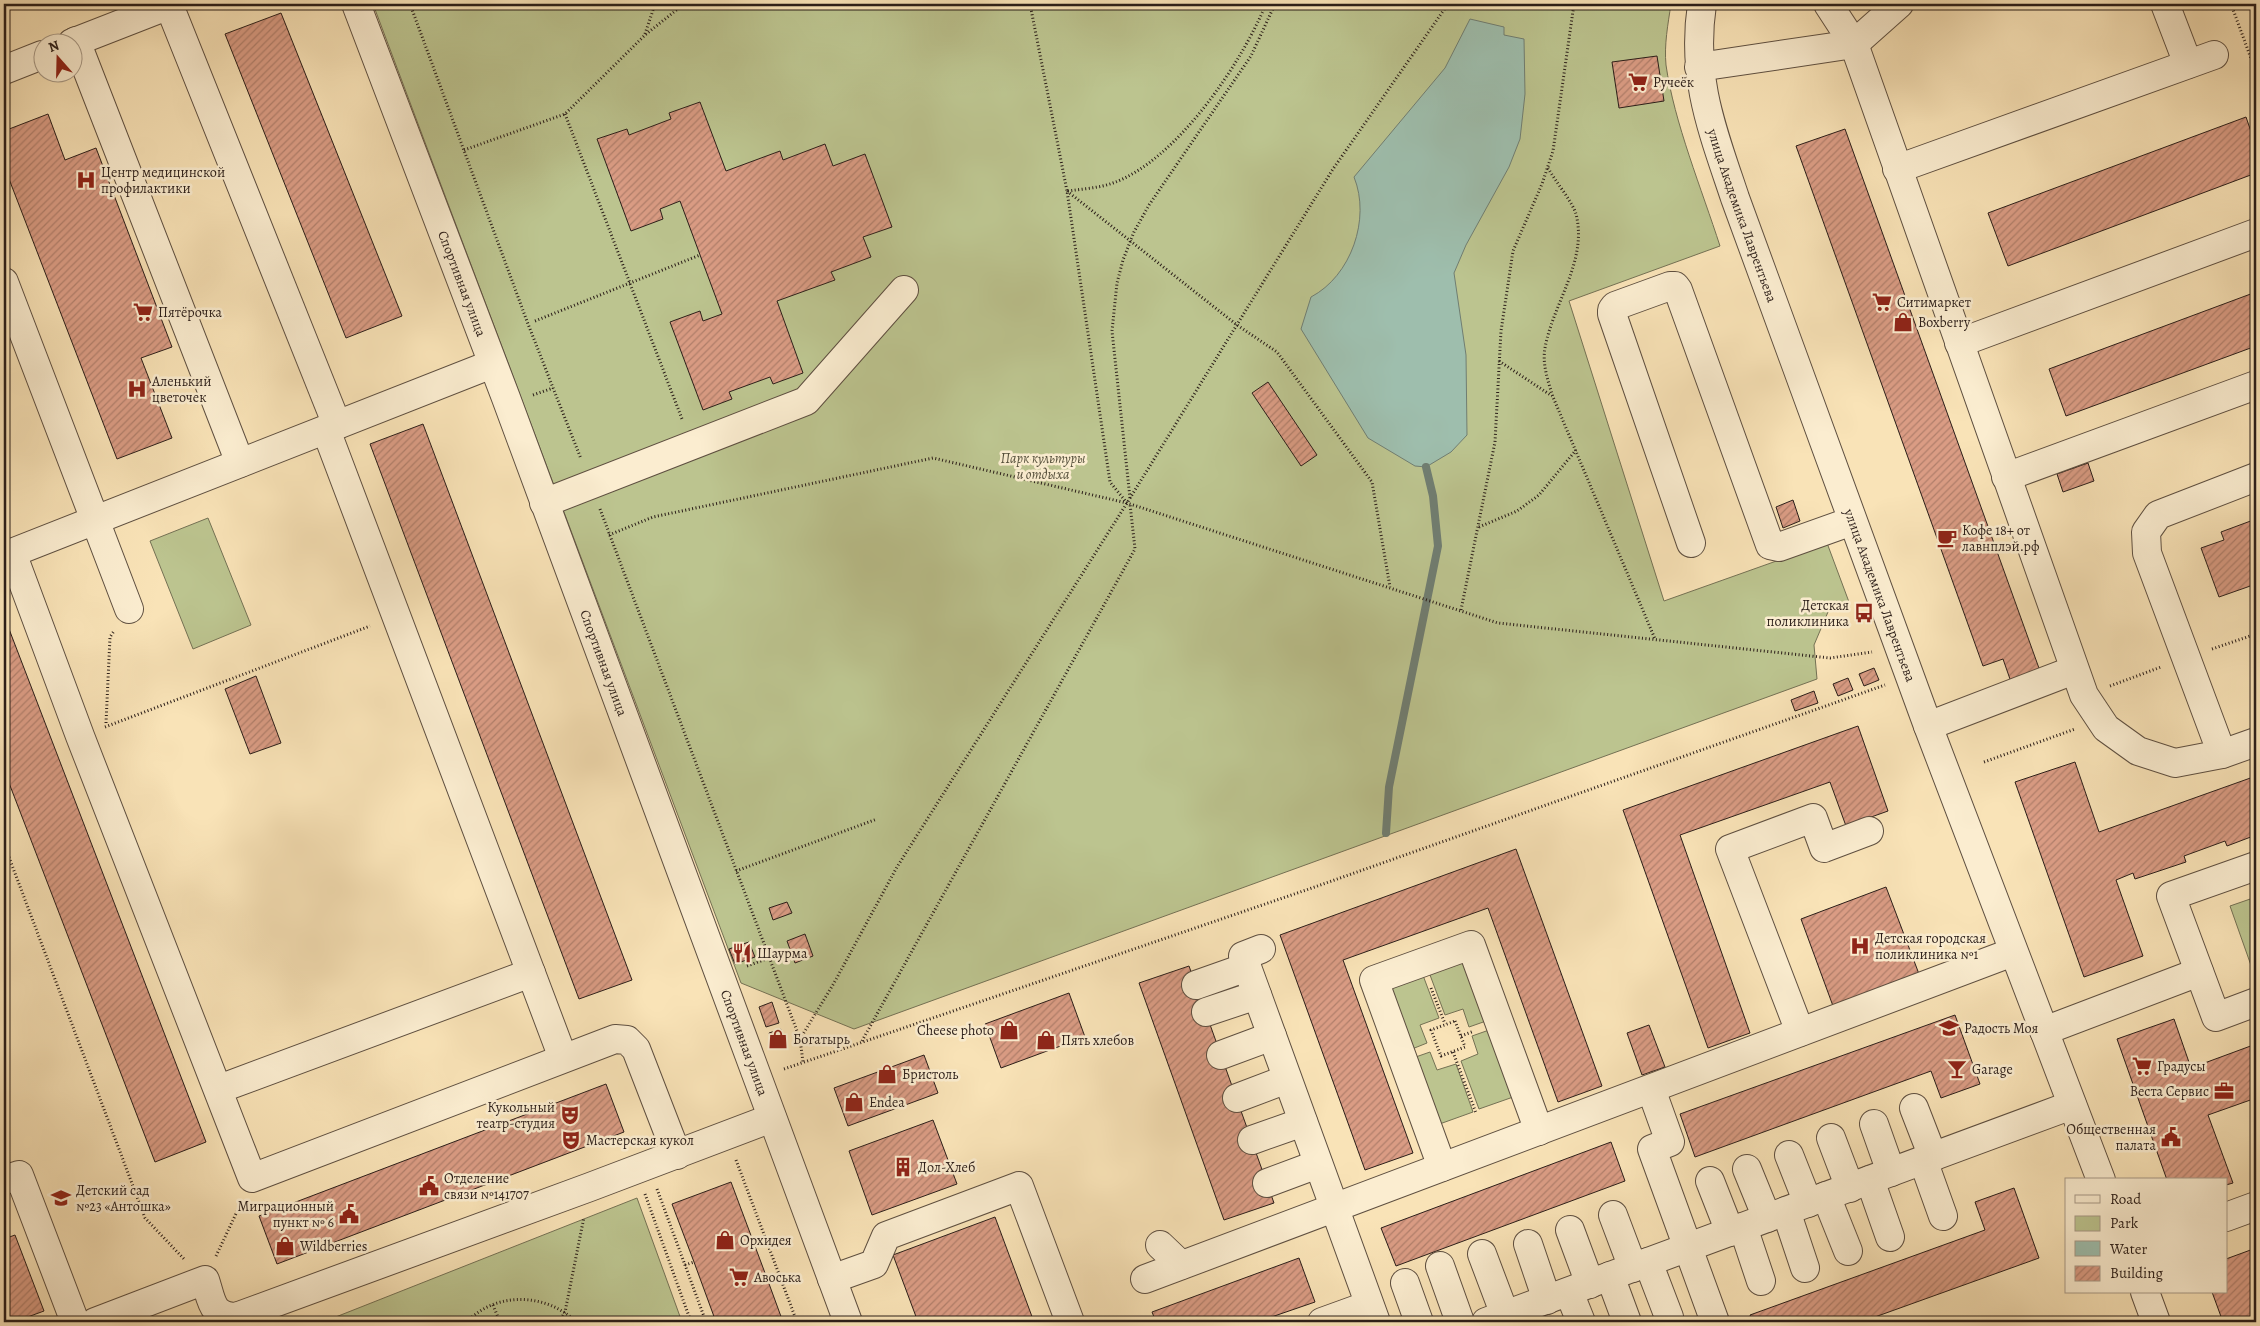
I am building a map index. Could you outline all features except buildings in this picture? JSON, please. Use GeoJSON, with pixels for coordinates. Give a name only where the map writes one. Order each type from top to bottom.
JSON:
{"type":"FeatureCollection","features":[{"type":"Feature","properties":{"kind":"street"},"geometry":{"type":"LineString","coordinates":[[82,39],[171,4],[331,427],[396,616],[563,1058]]}},
{"type":"Feature","properties":{"kind":"street","name":"Спортивная улица"},"geometry":{"type":"LineString","coordinates":[[356,4],[544,503],[848,1322]]}},
{"type":"Feature","properties":{"kind":"street","name":"улица Академика Лаврентьева"},"geometry":{"type":"LineString","coordinates":[[1702,4],[1698,34],[1699,67],[1706,111],[1735,198],[1928,726],[2100,1178]]}},
{"type":"Feature","properties":{"kind":"street"},"geometry":{"type":"LineString","coordinates":[[1828,4],[1854,44],[2084,695],[2106,728],[2138,751],[2175,763],[2222,754],[2256,742]]}},
{"type":"Feature","properties":{"kind":"street"},"geometry":{"type":"LineString","coordinates":[[1699,67],[1854,44],[1899,4]]}},
{"type":"Feature","properties":{"kind":"street"},"geometry":{"type":"LineString","coordinates":[[2165,4],[2188,64]]}},
{"type":"Feature","properties":{"kind":"street"},"geometry":{"type":"LineString","coordinates":[[1897,169],[2214,55]]}},
{"type":"Feature","properties":{"kind":"street"},"geometry":{"type":"LineString","coordinates":[[4,70],[32,59]]}},
{"type":"Feature","properties":{"kind":"street"},"geometry":{"type":"LineString","coordinates":[[82,62],[240,463]]}},
{"type":"Feature","properties":{"kind":"street"},"geometry":{"type":"LineString","coordinates":[[1959,343],[2256,233]]}},
{"type":"Feature","properties":{"kind":"street"},"geometry":{"type":"LineString","coordinates":[[4,282],[129,610]]}},
{"type":"Feature","properties":{"kind":"street"},"geometry":{"type":"LineString","coordinates":[[1691,543],[1612,314],[1615,306],[1670,286],[1675,286],[1678,290],[1770,545],[1779,548],[1852,521]]}},
{"type":"Feature","properties":{"kind":"street"},"geometry":{"type":"LineString","coordinates":[[544,503],[806,401],[904,290]]}},
{"type":"Feature","properties":{"kind":"street"},"geometry":{"type":"LineString","coordinates":[[492,364],[8,554],[93,731],[252,1178],[615,1039],[628,1040],[636,1049],[676,1155]]}},
{"type":"Feature","properties":{"kind":"street"},"geometry":{"type":"LineString","coordinates":[[2006,477],[2256,385]]}},
{"type":"Feature","properties":{"kind":"street"},"geometry":{"type":"LineString","coordinates":[[2222,754],[2147,553],[2146,532],[2158,515],[2256,477]]}},
{"type":"Feature","properties":{"kind":"street"},"geometry":{"type":"LineString","coordinates":[[1928,726],[2074,670]]}},
{"type":"Feature","properties":{"kind":"street"},"geometry":{"type":"LineString","coordinates":[[1800,1032],[1730,849],[1813,818],[1824,848],[1869,831]]}},
{"type":"Feature","properties":{"kind":"street"},"geometry":{"type":"LineString","coordinates":[[2256,866],[2171,896],[2216,1017],[2256,1002]]}},
{"type":"Feature","properties":{"kind":"street"},"geometry":{"type":"LineString","coordinates":[[1442,1167],[1374,980],[1471,945],[1539,1131]]}},
{"type":"Feature","properties":{"kind":"street"},"geometry":{"type":"LineString","coordinates":[[1145,1279],[2013,952]]}},
{"type":"Feature","properties":{"kind":"street"},"geometry":{"type":"LineString","coordinates":[[1196,985],[1254,958],[1257,994],[1373,1314],[1322,1322]]}},
{"type":"Feature","properties":{"kind":"street"},"geometry":{"type":"LineString","coordinates":[[2044,1031],[2199,972]]}},
{"type":"Feature","properties":{"kind":"street"},"geometry":{"type":"LineString","coordinates":[[219,1089],[531,973]]}},
{"type":"Feature","properties":{"kind":"street"},"geometry":{"type":"LineString","coordinates":[[1206,1012],[1257,994]]}},
{"type":"Feature","properties":{"kind":"street"},"geometry":{"type":"LineString","coordinates":[[1221,1055],[1272,1036]]}},
{"type":"Feature","properties":{"kind":"street"},"geometry":{"type":"LineString","coordinates":[[1237,1098],[1287,1079]]}},
{"type":"Feature","properties":{"kind":"street"},"geometry":{"type":"LineString","coordinates":[[1651,1088],[1670,1142],[1652,1149],[1716,1322]]}},
{"type":"Feature","properties":{"kind":"street"},"geometry":{"type":"LineString","coordinates":[[1565,1295],[2072,1105]]}},
{"type":"Feature","properties":{"kind":"street"},"geometry":{"type":"LineString","coordinates":[[1914,1108],[1943,1216]]}},
{"type":"Feature","properties":{"kind":"street"},"geometry":{"type":"LineString","coordinates":[[95,1322],[205,1280],[215,1310],[222,1316],[270,1315],[590,1187],[772,1118]]}},
{"type":"Feature","properties":{"kind":"street"},"geometry":{"type":"LineString","coordinates":[[1252,1140],[1303,1122]]}},
{"type":"Feature","properties":{"kind":"street"},"geometry":{"type":"LineString","coordinates":[[1761,1281],[1808,1203],[1874,1124]]}},
{"type":"Feature","properties":{"kind":"street"},"geometry":{"type":"LineString","coordinates":[[1805,1268],[1808,1203],[1831,1138]]}},
{"type":"Feature","properties":{"kind":"street"},"geometry":{"type":"LineString","coordinates":[[1789,1155],[1808,1203],[1848,1251]]}},
{"type":"Feature","properties":{"kind":"street"},"geometry":{"type":"LineString","coordinates":[[1267,1183],[1318,1164]]}},
{"type":"Feature","properties":{"kind":"street"},"geometry":{"type":"LineString","coordinates":[[1747,1169],[1808,1203],[1890,1236]]}},
{"type":"Feature","properties":{"kind":"street"},"geometry":{"type":"LineString","coordinates":[[4,1180],[19,1175],[75,1322]]}},
{"type":"Feature","properties":{"kind":"street"},"geometry":{"type":"LineString","coordinates":[[1710,1181],[1808,1203]]}},
{"type":"Feature","properties":{"kind":"street"},"geometry":{"type":"LineString","coordinates":[[832,1279],[874,1264],[886,1236],[1019,1186],[1070,1322]]}},
{"type":"Feature","properties":{"kind":"street"},"geometry":{"type":"LineString","coordinates":[[2228,1216],[2256,1206]]}},
{"type":"Feature","properties":{"kind":"street"},"geometry":{"type":"LineString","coordinates":[[1565,1295],[1613,1215]]}},
{"type":"Feature","properties":{"kind":"street"},"geometry":{"type":"LineString","coordinates":[[1565,1295],[1570,1230]]}},
{"type":"Feature","properties":{"kind":"street"},"geometry":{"type":"LineString","coordinates":[[1528,1244],[1582,1322]]}},
{"type":"Feature","properties":{"kind":"street"},"geometry":{"type":"LineString","coordinates":[[1160,1245],[1181,1265]]}},
{"type":"Feature","properties":{"kind":"street"},"geometry":{"type":"LineString","coordinates":[[1482,1254],[1565,1295],[1627,1322]]}},
{"type":"Feature","properties":{"kind":"street"},"geometry":{"type":"LineString","coordinates":[[1440,1266],[1460,1322]]}},
{"type":"Feature","properties":{"kind":"street"},"geometry":{"type":"LineString","coordinates":[[1405,1283],[1419,1322]]}},
{"type":"Feature","properties":{"kind":"street"},"geometry":{"type":"LineString","coordinates":[[2146,1294],[2156,1322]]}},
{"type":"Feature","properties":{"kind":"street"},"geometry":{"type":"LineString","coordinates":[[1565,1295],[1668,1317]]}},
{"type":"Feature","properties":{"kind":"path"},"geometry":{"type":"LineString","coordinates":[[410,4],[800,1040],[803,1062]]}},
{"type":"Feature","properties":{"kind":"path"},"geometry":{"type":"LineString","coordinates":[[645,35],[655,4]]}},
{"type":"Feature","properties":{"kind":"path"},"geometry":{"type":"LineString","coordinates":[[464,150],[565,114],[645,35],[684,4]]}},
{"type":"Feature","properties":{"kind":"path"},"geometry":{"type":"LineString","coordinates":[[1030,4],[1067,192],[1110,482],[1129,504]]}},
{"type":"Feature","properties":{"kind":"path"},"geometry":{"type":"LineString","coordinates":[[1067,192],[1113,183],[1143,166],[1172,142],[1197,116],[1220,86],[1242,51],[1266,4]]}},
{"type":"Feature","properties":{"kind":"path"},"geometry":{"type":"LineString","coordinates":[[862,1041],[1135,549],[1112,331],[1117,283],[1130,241],[1149,205],[1251,56],[1275,4]]}},
{"type":"Feature","properties":{"kind":"path"},"geometry":{"type":"LineString","coordinates":[[1130,498],[1333,169],[1448,4]]}},
{"type":"Feature","properties":{"kind":"path"},"geometry":{"type":"LineString","coordinates":[[1461,610],[1495,442],[1501,331],[1513,251],[1548,168],[1553,151],[1574,4]]}},
{"type":"Feature","properties":{"kind":"path"},"geometry":{"type":"LineString","coordinates":[[2231,4],[2256,72]]}},
{"type":"Feature","properties":{"kind":"path"},"geometry":{"type":"LineString","coordinates":[[565,114],[692,445]]}},
{"type":"Feature","properties":{"kind":"path"},"geometry":{"type":"LineString","coordinates":[[1548,168],[1576,213],[1579,240],[1572,268],[1545,348],[1545,370],[1553,396],[1655,639]]}},
{"type":"Feature","properties":{"kind":"path"},"geometry":{"type":"LineString","coordinates":[[1067,192],[1237,324],[1278,352],[1372,482],[1390,587]]}},
{"type":"Feature","properties":{"kind":"path"},"geometry":{"type":"LineString","coordinates":[[535,321],[700,255]]}},
{"type":"Feature","properties":{"kind":"path"},"geometry":{"type":"LineString","coordinates":[[1499,360],[1553,396]]}},
{"type":"Feature","properties":{"kind":"path"},"geometry":{"type":"LineString","coordinates":[[532,395],[553,388]]}},
{"type":"Feature","properties":{"kind":"path"},"geometry":{"type":"LineString","coordinates":[[1478,527],[1517,511],[1539,495],[1576,450]]}},
{"type":"Feature","properties":{"kind":"path"},"geometry":{"type":"LineString","coordinates":[[609,535],[653,516],[933,458],[1129,504],[1498,622],[1830,658],[1878,651]]}},
{"type":"Feature","properties":{"kind":"path"},"geometry":{"type":"LineString","coordinates":[[800,1040],[834,983],[897,867],[1129,504]]}},
{"type":"Feature","properties":{"kind":"path"},"geometry":{"type":"LineString","coordinates":[[93,731],[110,637],[129,610]]}},
{"type":"Feature","properties":{"kind":"path"},"geometry":{"type":"LineString","coordinates":[[93,731],[396,616]]}},
{"type":"Feature","properties":{"kind":"path"},"geometry":{"type":"LineString","coordinates":[[2084,695],[2256,634]]}},
{"type":"Feature","properties":{"kind":"path"},"geometry":{"type":"LineString","coordinates":[[776,1072],[1309,889],[1890,684]]}},
{"type":"Feature","properties":{"kind":"path"},"geometry":{"type":"LineString","coordinates":[[1984,762],[2100,720]]}},
{"type":"Feature","properties":{"kind":"path"},"geometry":{"type":"LineString","coordinates":[[736,871],[877,819]]}},
{"type":"Feature","properties":{"kind":"path"},"geometry":{"type":"LineString","coordinates":[[4,844],[145,1218],[205,1280],[252,1178]]}},
{"type":"Feature","properties":{"kind":"path"},"geometry":{"type":"LineString","coordinates":[[747,966],[769,958]]}},
{"type":"Feature","properties":{"kind":"path"},"geometry":{"type":"LineString","coordinates":[[1422,963],[1445,1024]]}},
{"type":"Feature","properties":{"kind":"path"},"geometry":{"type":"LineString","coordinates":[[1455,1021],[1465,1047],[1441,1056],[1431,1030],[1445,1024],[1455,1021]]}},
{"type":"Feature","properties":{"kind":"path"},"geometry":{"type":"LineString","coordinates":[[1453,1052],[1476,1113]]}},
{"type":"Feature","properties":{"kind":"path"},"geometry":{"type":"LineString","coordinates":[[727,1136],[798,1322]]}},
{"type":"Feature","properties":{"kind":"path"},"geometry":{"type":"LineString","coordinates":[[642,1168],[685,1265],[706,1322]]}},
{"type":"Feature","properties":{"kind":"path"},"geometry":{"type":"LineString","coordinates":[[642,1168],[691,1322]]}},
{"type":"Feature","properties":{"kind":"path"},"geometry":{"type":"LineString","coordinates":[[559,1322],[565,1312],[590,1187]]}},
{"type":"Feature","properties":{"kind":"path"},"geometry":{"type":"LineString","coordinates":[[685,1265],[694,1262]]}},
{"type":"Feature","properties":{"kind":"path"},"geometry":{"type":"LineString","coordinates":[[467,1322],[480,1311],[493,1305],[511,1300],[533,1300],[565,1312],[576,1322]]}},
{"type":"Feature","properties":{"kind":"path"},"geometry":{"type":"LineString","coordinates":[[493,1305],[500,1322]]}},
{"type":"Feature","properties":{"kind":"green space","name":"Парк культуры и отдыха"},"geometry":{"type":"Polygon","coordinates":[[[373,4],[1671,4],[1666,50],[1666,65],[1670,87],[1689,156],[1720,246],[1569,301],[1664,601],[1827,543],[1849,602],[1828,612],[1814,645],[1817,679],[854,1029],[741,983],[373,4]]]}},
{"type":"Feature","properties":{"kind":"green space"},"geometry":{"type":"Polygon","coordinates":[[[208,518],[251,625],[193,649],[150,541],[208,518]]]}},
{"type":"Feature","properties":{"kind":"green space"},"geometry":{"type":"Polygon","coordinates":[[[2256,897],[2256,969],[2253,971],[2230,906],[2256,897]]]}},
{"type":"Feature","properties":{"kind":"green space"},"geometry":{"type":"Polygon","coordinates":[[[1465,954],[1489,1020],[1469,1027],[1463,1009],[1445,1015],[1427,967],[1465,954]]]}},
{"type":"Feature","properties":{"kind":"green space"},"geometry":{"type":"Polygon","coordinates":[[[1421,970],[1439,1018],[1420,1025],[1427,1043],[1407,1051],[1382,984],[1421,970]]]}},
{"type":"Feature","properties":{"kind":"green space"},"geometry":{"type":"Polygon","coordinates":[[[1492,1029],[1516,1096],[1479,1109],[1461,1061],[1478,1054],[1472,1036],[1492,1029]]]}},
{"type":"Feature","properties":{"kind":"green space"},"geometry":{"type":"Polygon","coordinates":[[[1430,1052],[1437,1070],[1456,1064],[1473,1112],[1434,1126],[1410,1059],[1430,1052]]]}},
{"type":"Feature","properties":{"kind":"green space"},"geometry":{"type":"Polygon","coordinates":[[[637,1198],[682,1322],[323,1322],[637,1198]]]}},
{"type":"Feature","properties":{"kind":"water"},"geometry":{"type":"Polygon","coordinates":[[[1470,19],[1504,27],[1504,35],[1524,39],[1525,94],[1520,139],[1509,167],[1466,245],[1454,273],[1466,355],[1467,435],[1451,452],[1426,467],[1415,466],[1368,438],[1301,329],[1311,297],[1325,288],[1337,275],[1347,261],[1354,245],[1360,211],[1359,193],[1354,177],[1445,68],[1470,19]]]}},
{"type":"Feature","properties":{"kind":"waterway"},"geometry":{"type":"LineString","coordinates":[[1386,833],[1389,787],[1438,546],[1433,496],[1426,467]]}},
{"type":"Feature","properties":{"kind":"place","name":"Ручеёк"},"geometry":{"type":"Point","coordinates":[1638,82]}},
{"type":"Feature","properties":{"kind":"place","name":"Центр медицинской профилактики"},"geometry":{"type":"Point","coordinates":[86,180]}},
{"type":"Feature","properties":{"kind":"place","name":"Ситимаркет"},"geometry":{"type":"Point","coordinates":[1882,302]}},
{"type":"Feature","properties":{"kind":"place","name":"Пятёрочка"},"geometry":{"type":"Point","coordinates":[143,312]}},
{"type":"Feature","properties":{"kind":"place","name":"Boxberry"},"geometry":{"type":"Point","coordinates":[1903,322]}},
{"type":"Feature","properties":{"kind":"place","name":"Аленький цветочек"},"geometry":{"type":"Point","coordinates":[137,389]}},
{"type":"Feature","properties":{"kind":"place","name":"Кофе 18+ от лавнплэй.рф"},"geometry":{"type":"Point","coordinates":[1947,538]}},
{"type":"Feature","properties":{"kind":"place","name":"Детская поликлиника"},"geometry":{"type":"Point","coordinates":[1864,613]}},
{"type":"Feature","properties":{"kind":"place","name":"Детская городская поликлиника №1"},"geometry":{"type":"Point","coordinates":[1860,946]}},
{"type":"Feature","properties":{"kind":"place","name":"Шаурма"},"geometry":{"type":"Point","coordinates":[742,953]}},
{"type":"Feature","properties":{"kind":"place","name":"Радость Моя"},"geometry":{"type":"Point","coordinates":[1949,1028]}},
{"type":"Feature","properties":{"kind":"place","name":"Cheese photo"},"geometry":{"type":"Point","coordinates":[1009,1030]}},
{"type":"Feature","properties":{"kind":"place","name":"Богатырь"},"geometry":{"type":"Point","coordinates":[778,1039]}},
{"type":"Feature","properties":{"kind":"place","name":"Пять хлебов"},"geometry":{"type":"Point","coordinates":[1046,1040]}},
{"type":"Feature","properties":{"kind":"place","name":"Градусы"},"geometry":{"type":"Point","coordinates":[2142,1066]}},
{"type":"Feature","properties":{"kind":"place","name":"Garage"},"geometry":{"type":"Point","coordinates":[1957,1069]}},
{"type":"Feature","properties":{"kind":"place","name":"Бристоль"},"geometry":{"type":"Point","coordinates":[887,1074]}},
{"type":"Feature","properties":{"kind":"place","name":"Веста Сервис"},"geometry":{"type":"Point","coordinates":[2224,1091]}},
{"type":"Feature","properties":{"kind":"place","name":"Endea"},"geometry":{"type":"Point","coordinates":[854,1102]}},
{"type":"Feature","properties":{"kind":"place","name":"Кукольный театр-студия"},"geometry":{"type":"Point","coordinates":[570,1115]}},
{"type":"Feature","properties":{"kind":"place","name":"Общественная палата"},"geometry":{"type":"Point","coordinates":[2171,1137]}},
{"type":"Feature","properties":{"kind":"place","name":"Мастерская кукол"},"geometry":{"type":"Point","coordinates":[571,1140]}},
{"type":"Feature","properties":{"kind":"place","name":"Дол-Хлеб"},"geometry":{"type":"Point","coordinates":[903,1167]}},
{"type":"Feature","properties":{"kind":"place","name":"Отделение связи №141707"},"geometry":{"type":"Point","coordinates":[429,1186]}},
{"type":"Feature","properties":{"kind":"place","name":"Детский сад №23 «Антошка»"},"geometry":{"type":"Point","coordinates":[61,1198]}},
{"type":"Feature","properties":{"kind":"place","name":"Миграционный пункт № 6"},"geometry":{"type":"Point","coordinates":[349,1214]}},
{"type":"Feature","properties":{"kind":"place","name":"Орхидея"},"geometry":{"type":"Point","coordinates":[725,1240]}},
{"type":"Feature","properties":{"kind":"place","name":"Wildberries"},"geometry":{"type":"Point","coordinates":[285,1246]}},
{"type":"Feature","properties":{"kind":"place","name":"Авоська"},"geometry":{"type":"Point","coordinates":[739,1277]}}]}
